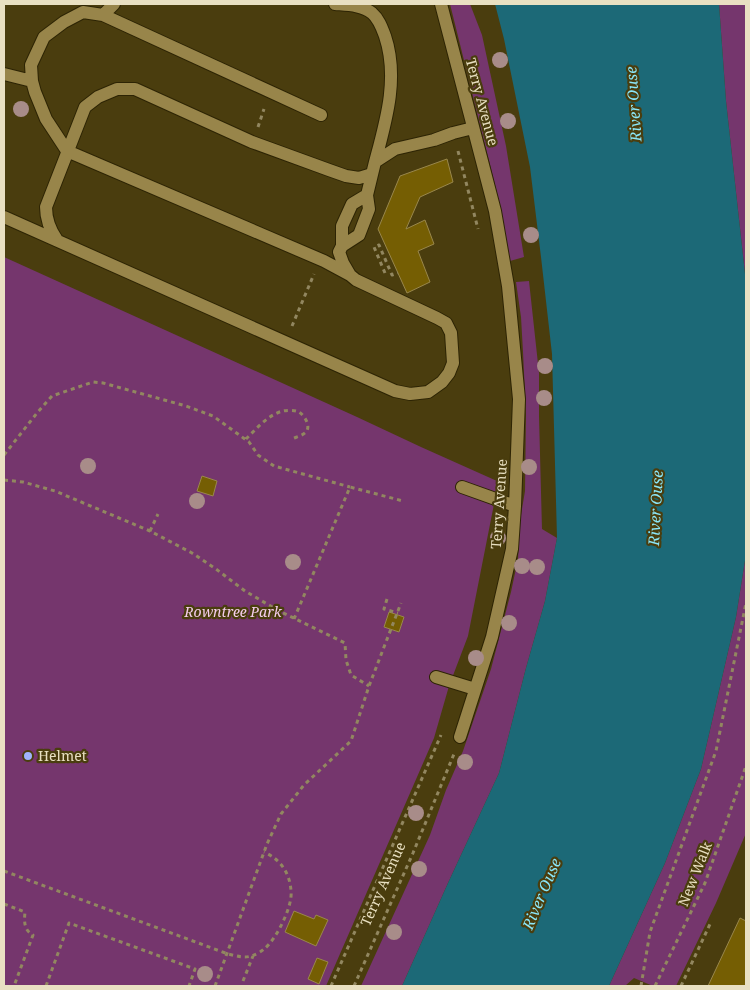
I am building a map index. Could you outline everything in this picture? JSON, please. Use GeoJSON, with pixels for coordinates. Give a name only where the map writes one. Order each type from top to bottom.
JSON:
{"type":"FeatureCollection","features":[{"type":"Feature","properties":{"kind":"lane"},"geometry":{"type":"LineString","coordinates":[[103,15],[114,4]]}},
{"type":"Feature","properties":{"kind":"lane"},"geometry":{"type":"LineString","coordinates":[[335,4],[353,5],[372,12],[379,22],[388,46],[391,83],[386,123],[367,195],[369,209],[359,234],[342,246]]}},
{"type":"Feature","properties":{"kind":"lane","name":"Terry Avenue"},"geometry":{"type":"LineString","coordinates":[[441,4],[495,211],[508,286],[519,399],[512,549],[492,637],[460,737]]}},
{"type":"Feature","properties":{"kind":"lane"},"geometry":{"type":"LineString","coordinates":[[4,218],[394,391],[410,394],[428,392],[442,382],[449,374],[453,363],[451,334],[446,323],[319,260],[67,151],[46,119],[35,92],[31,65],[44,37],[64,22],[83,12],[103,15],[320,115]]}},
{"type":"Feature","properties":{"kind":"lane"},"geometry":{"type":"LineString","coordinates":[[4,74],[32,81]]}},
{"type":"Feature","properties":{"kind":"lane"},"geometry":{"type":"LineString","coordinates":[[57,240],[51,231],[46,217],[46,207],[84,107],[116,88],[135,88],[252,142],[346,176],[359,178],[395,150],[473,128]]}},
{"type":"Feature","properties":{"kind":"lane"},"geometry":{"type":"LineString","coordinates":[[350,275],[343,264],[339,252],[342,246],[342,226],[352,204],[367,195]]}},
{"type":"Feature","properties":{"kind":"lane"},"geometry":{"type":"LineString","coordinates":[[462,487],[515,506]]}},
{"type":"Feature","properties":{"kind":"lane"},"geometry":{"type":"LineString","coordinates":[[436,677],[475,689]]}},
{"type":"Feature","properties":{"kind":"path"},"geometry":{"type":"LineString","coordinates":[[252,142],[270,92]]}},
{"type":"Feature","properties":{"kind":"path"},"geometry":{"type":"LineString","coordinates":[[381,292],[387,278],[374,247],[379,245],[392,275],[398,273]]}},
{"type":"Feature","properties":{"kind":"path"},"geometry":{"type":"LineString","coordinates":[[285,342],[319,260]]}},
{"type":"Feature","properties":{"kind":"path"},"geometry":{"type":"LineString","coordinates":[[4,455],[52,396],[93,382],[102,383],[186,406],[213,416],[246,439],[258,455],[274,466],[403,501]]}},
{"type":"Feature","properties":{"kind":"path"},"geometry":{"type":"LineString","coordinates":[[246,439],[272,416],[282,411],[290,411],[298,412],[303,416],[307,421],[308,427],[301,436],[292,439]]}},
{"type":"Feature","properties":{"kind":"path"},"geometry":{"type":"LineString","coordinates":[[4,480],[23,482],[55,491],[150,531],[192,553],[216,568],[245,591],[294,619],[345,643],[346,660],[351,675],[369,686]]}},
{"type":"Feature","properties":{"kind":"path"},"geometry":{"type":"LineString","coordinates":[[294,619],[350,487]]}},
{"type":"Feature","properties":{"kind":"path"},"geometry":{"type":"LineString","coordinates":[[150,531],[158,514]]}},
{"type":"Feature","properties":{"kind":"path"},"geometry":{"type":"LineString","coordinates":[[387,599],[384,609],[398,613]]}},
{"type":"Feature","properties":{"kind":"path"},"geometry":{"type":"LineString","coordinates":[[215,986],[264,852],[281,814],[304,785],[351,741],[369,686],[401,603]]}},
{"type":"Feature","properties":{"kind":"path"},"geometry":{"type":"LineString","coordinates":[[641,986],[650,932],[716,751],[746,603]]}},
{"type":"Feature","properties":{"kind":"path","name":"Terry Avenue"},"geometry":{"type":"LineString","coordinates":[[354,986],[413,853],[460,737]]}},
{"type":"Feature","properties":{"kind":"path","name":"New Walk"},"geometry":{"type":"LineString","coordinates":[[655,986],[706,883],[746,766]]}},
{"type":"Feature","properties":{"kind":"path"},"geometry":{"type":"LineString","coordinates":[[4,871],[228,954],[244,958],[253,956],[264,949],[275,937],[289,905],[292,892],[285,868],[272,855],[264,852]]}},
{"type":"Feature","properties":{"kind":"path"},"geometry":{"type":"LineString","coordinates":[[4,904],[25,912],[24,921],[26,927],[28,932],[33,935],[14,986]]}},
{"type":"Feature","properties":{"kind":"path"},"geometry":{"type":"LineString","coordinates":[[681,986],[711,922]]}},
{"type":"Feature","properties":{"kind":"path"},"geometry":{"type":"LineString","coordinates":[[46,986],[69,923],[195,969],[189,986]]}},
{"type":"Feature","properties":{"kind":"path"},"geometry":{"type":"LineString","coordinates":[[244,981],[253,956]]}},
{"type":"Feature","properties":{"kind":"green space"},"geometry":{"type":"Polygon","coordinates":[[[450,4],[470,4],[482,35],[506,146],[524,257],[510,261],[498,197],[450,4]]]}},
{"type":"Feature","properties":{"kind":"green space"},"geometry":{"type":"Polygon","coordinates":[[[719,4],[746,4],[746,283],[726,101],[719,4]]]}},
{"type":"Feature","properties":{"kind":"green space","name":"Rowntree Park"},"geometry":{"type":"Polygon","coordinates":[[[4,257],[497,481],[468,636],[449,686],[434,738],[326,986],[4,986],[4,257]]]}},
{"type":"Feature","properties":{"kind":"green space"},"geometry":{"type":"Polygon","coordinates":[[[529,281],[539,373],[542,529],[557,538],[545,601],[499,773],[402,986],[361,986],[430,835],[446,790],[463,751],[491,669],[511,592],[518,559],[520,521],[525,491],[526,415],[521,317],[516,282],[529,281]]]}},
{"type":"Feature","properties":{"kind":"green space"},"geometry":{"type":"Polygon","coordinates":[[[746,554],[746,833],[716,903],[676,986],[653,986],[634,978],[625,986],[609,986],[665,863],[701,769],[736,617],[746,554]]]}},
{"type":"Feature","properties":{"kind":"water","name":"River Ouse"},"geometry":{"type":"Polygon","coordinates":[[[495,4],[719,4],[726,101],[746,283],[746,554],[736,617],[701,769],[665,863],[609,986],[402,986],[499,773],[545,601],[557,538],[552,354],[541,257],[530,167],[495,4]]]}},
{"type":"Feature","properties":{"kind":"building"},"geometry":{"type":"Polygon","coordinates":[[[447,159],[453,182],[420,197],[406,229],[425,220],[434,244],[418,251],[430,282],[407,293],[378,229],[400,176],[447,159]]]}},
{"type":"Feature","properties":{"kind":"building"},"geometry":{"type":"Polygon","coordinates":[[[202,476],[217,481],[213,496],[197,491],[202,476]]]}},
{"type":"Feature","properties":{"kind":"building"},"geometry":{"type":"Polygon","coordinates":[[[389,612],[404,617],[399,632],[384,627],[389,612]]]}},
{"type":"Feature","properties":{"kind":"building"},"geometry":{"type":"Polygon","coordinates":[[[294,911],[314,919],[316,915],[328,920],[316,946],[285,932],[294,911]]]}},
{"type":"Feature","properties":{"kind":"building"},"geometry":{"type":"Polygon","coordinates":[[[740,918],[746,921],[746,986],[708,986],[740,918]]]}},
{"type":"Feature","properties":{"kind":"building"},"geometry":{"type":"Polygon","coordinates":[[[317,958],[328,962],[319,984],[308,979],[317,958]]]}},
{"type":"Feature","properties":{"kind":"place","name":"Helmet"},"geometry":{"type":"Point","coordinates":[28,756]}}]}
